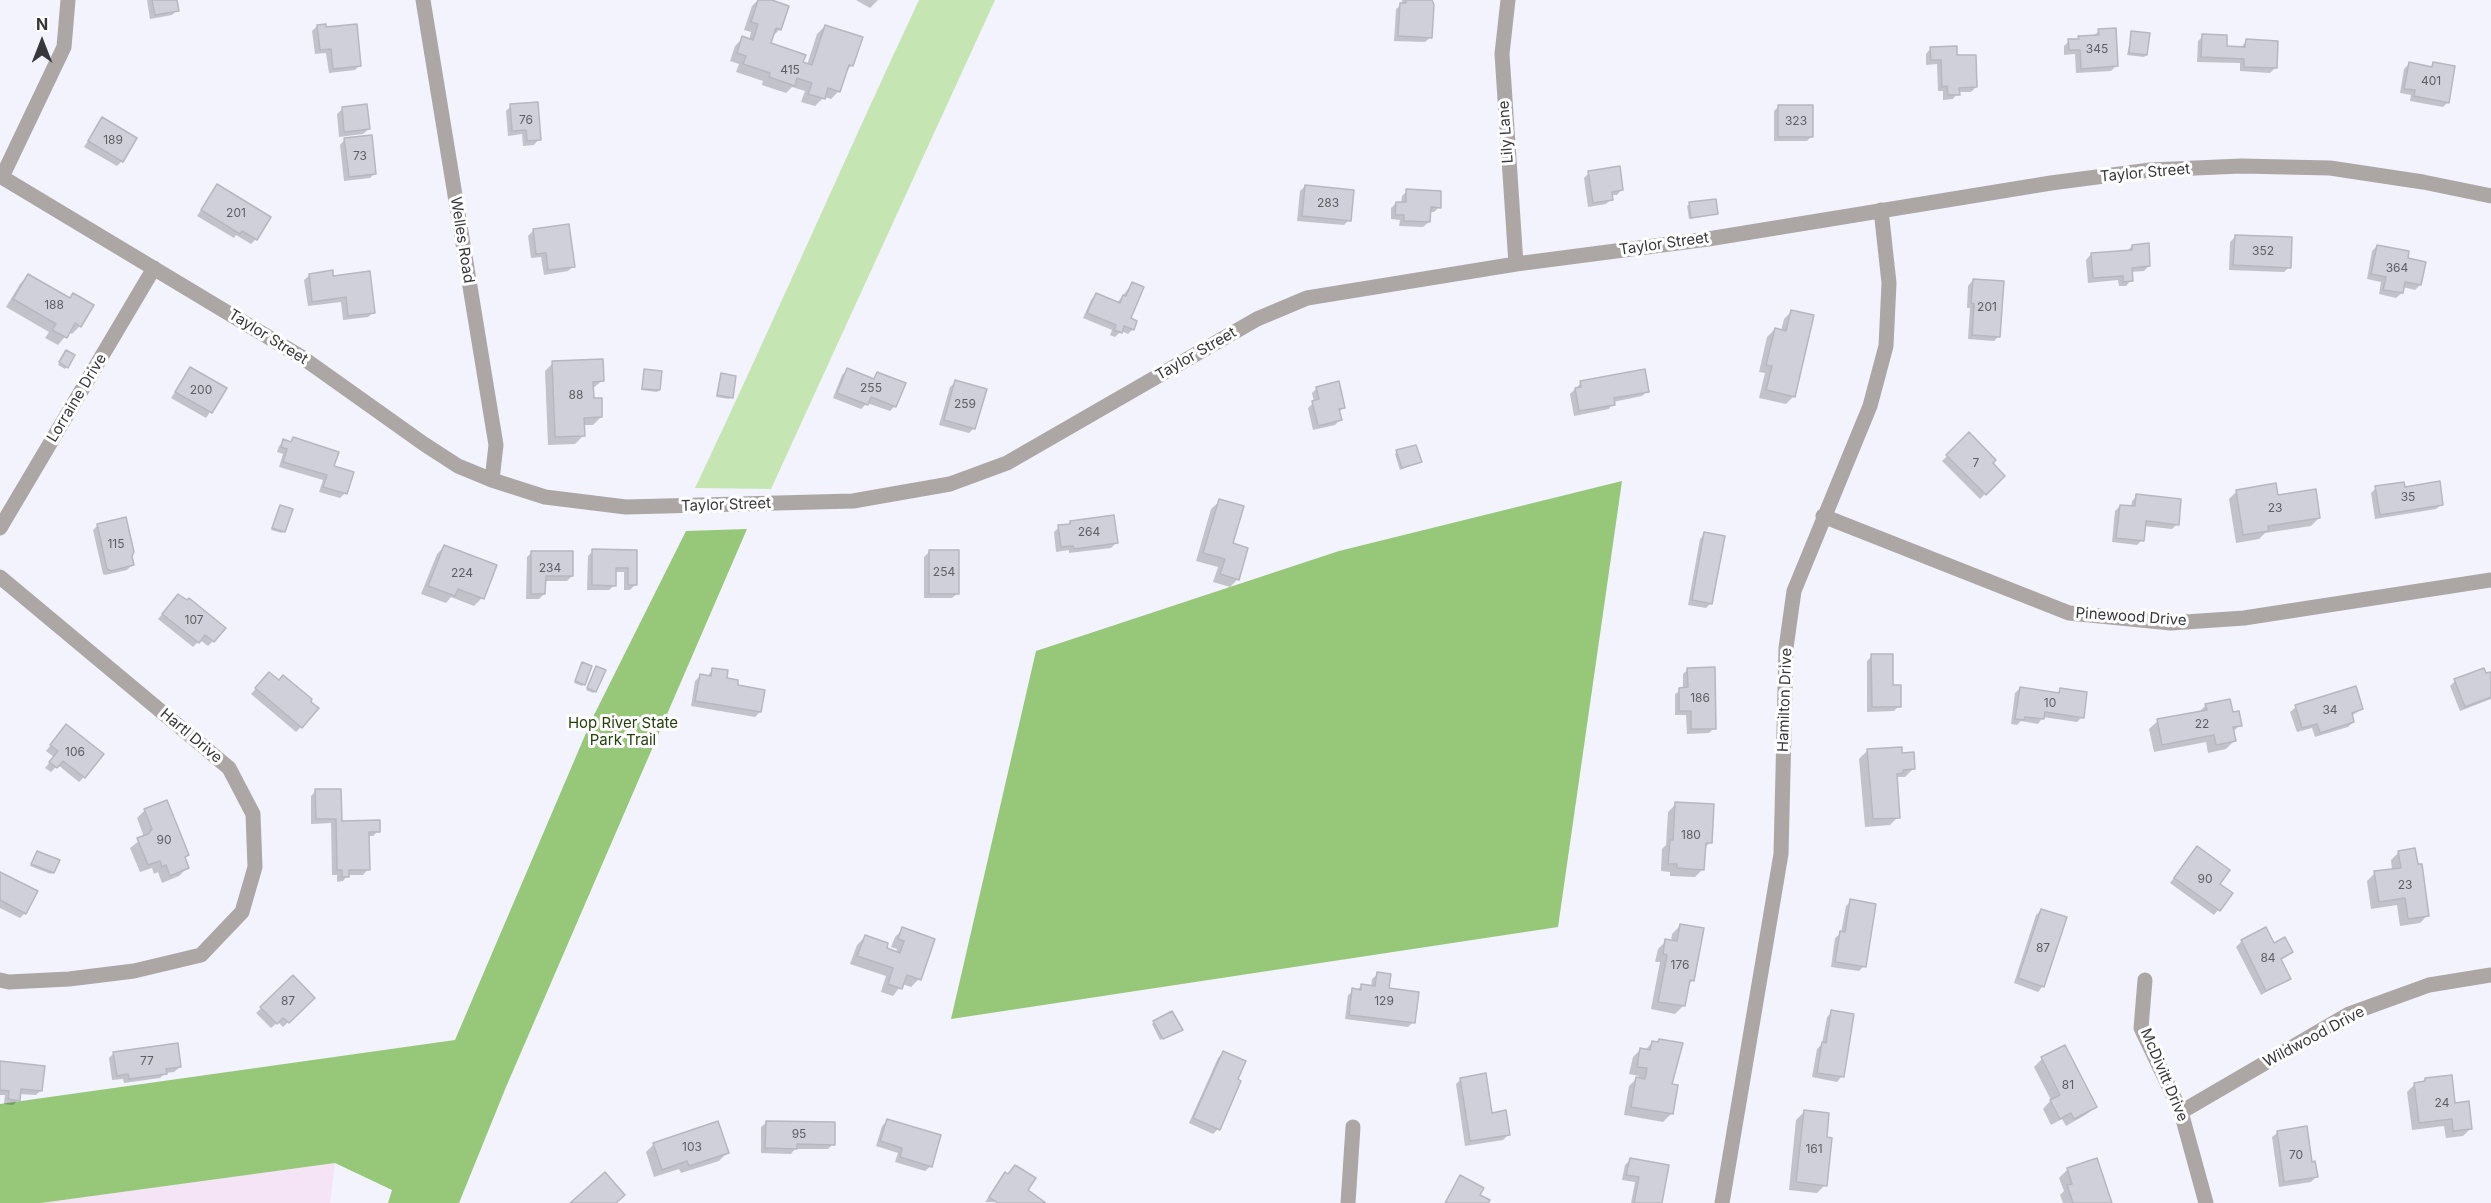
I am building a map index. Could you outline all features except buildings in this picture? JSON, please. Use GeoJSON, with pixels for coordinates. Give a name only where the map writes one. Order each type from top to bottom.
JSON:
{"type":"FeatureCollection","features":[{"type":"Feature","properties":{"kind":"street"},"geometry":{"type":"LineString","coordinates":[[1,176],[64,46],[68,0]]}},
{"type":"Feature","properties":{"kind":"street","name":"Welles Road"},"geometry":{"type":"LineString","coordinates":[[423,0],[496,445],[492,480]]}},
{"type":"Feature","properties":{"kind":"street","name":"Lily Lane"},"geometry":{"type":"LineString","coordinates":[[1508,0],[1502,54],[1516,264]]}},
{"type":"Feature","properties":{"kind":"street","name":"Taylor Street"},"geometry":{"type":"LineString","coordinates":[[1,176],[303,358],[458,466],[545,497],[626,507],[853,501],[950,484],[1007,463],[1257,319],[1307,298],[1516,264],[1708,238],[2150,170],[2241,166],[2330,168],[2423,182],[2491,196]]}},
{"type":"Feature","properties":{"kind":"street","name":"Hamilton Drive"},"geometry":{"type":"LineString","coordinates":[[1722,1203],[1781,854],[1786,648],[1794,591],[1870,406],[1886,346],[1889,283],[1881,210]]}},
{"type":"Feature","properties":{"kind":"street","name":"Lorraine Drive"},"geometry":{"type":"LineString","coordinates":[[0,528],[154,268]]}},
{"type":"Feature","properties":{"kind":"street","name":"Pinewood Drive"},"geometry":{"type":"LineString","coordinates":[[1823,516],[2068,613],[2148,621],[2171,623],[2244,618],[2491,580]]}},
{"type":"Feature","properties":{"kind":"street","name":"Hartl Drive"},"geometry":{"type":"LineString","coordinates":[[0,577],[229,768],[253,814],[255,867],[242,912],[201,955],[113,974],[69,979],[9,982],[0,980]]}},
{"type":"Feature","properties":{"kind":"street","name":"Wildwood Drive"},"geometry":{"type":"LineString","coordinates":[[2181,1112],[2349,1014],[2429,985],[2491,975]]}},
{"type":"Feature","properties":{"kind":"street","name":"McDivitt Drive"},"geometry":{"type":"LineString","coordinates":[[2145,980],[2141,1028],[2181,1112],[2206,1203]]}},
{"type":"Feature","properties":{"kind":"street"},"geometry":{"type":"LineString","coordinates":[[1348,1203],[1353,1127]]}},
{"type":"Feature","properties":{"kind":"shaded area"},"geometry":{"type":"Polygon","coordinates":[[[335,1163],[330,1203],[41,1203],[335,1163]]]}},
{"type":"Feature","properties":{"kind":"green space"},"geometry":{"type":"Polygon","coordinates":[[[919,0],[995,0],[771,489],[695,488],[752,366],[919,0]]]}},
{"type":"Feature","properties":{"kind":"green space"},"geometry":{"type":"Polygon","coordinates":[[[1622,481],[1558,927],[951,1019],[1036,651],[1339,551],[1622,481]]]}},
{"type":"Feature","properties":{"kind":"green space","name":"Hop River State Park Trail"},"geometry":{"type":"Polygon","coordinates":[[[747,529],[506,1087],[459,1203],[388,1203],[392,1190],[335,1163],[41,1203],[0,1203],[0,1104],[455,1040],[592,719],[686,531],[747,529]]]}}]}
